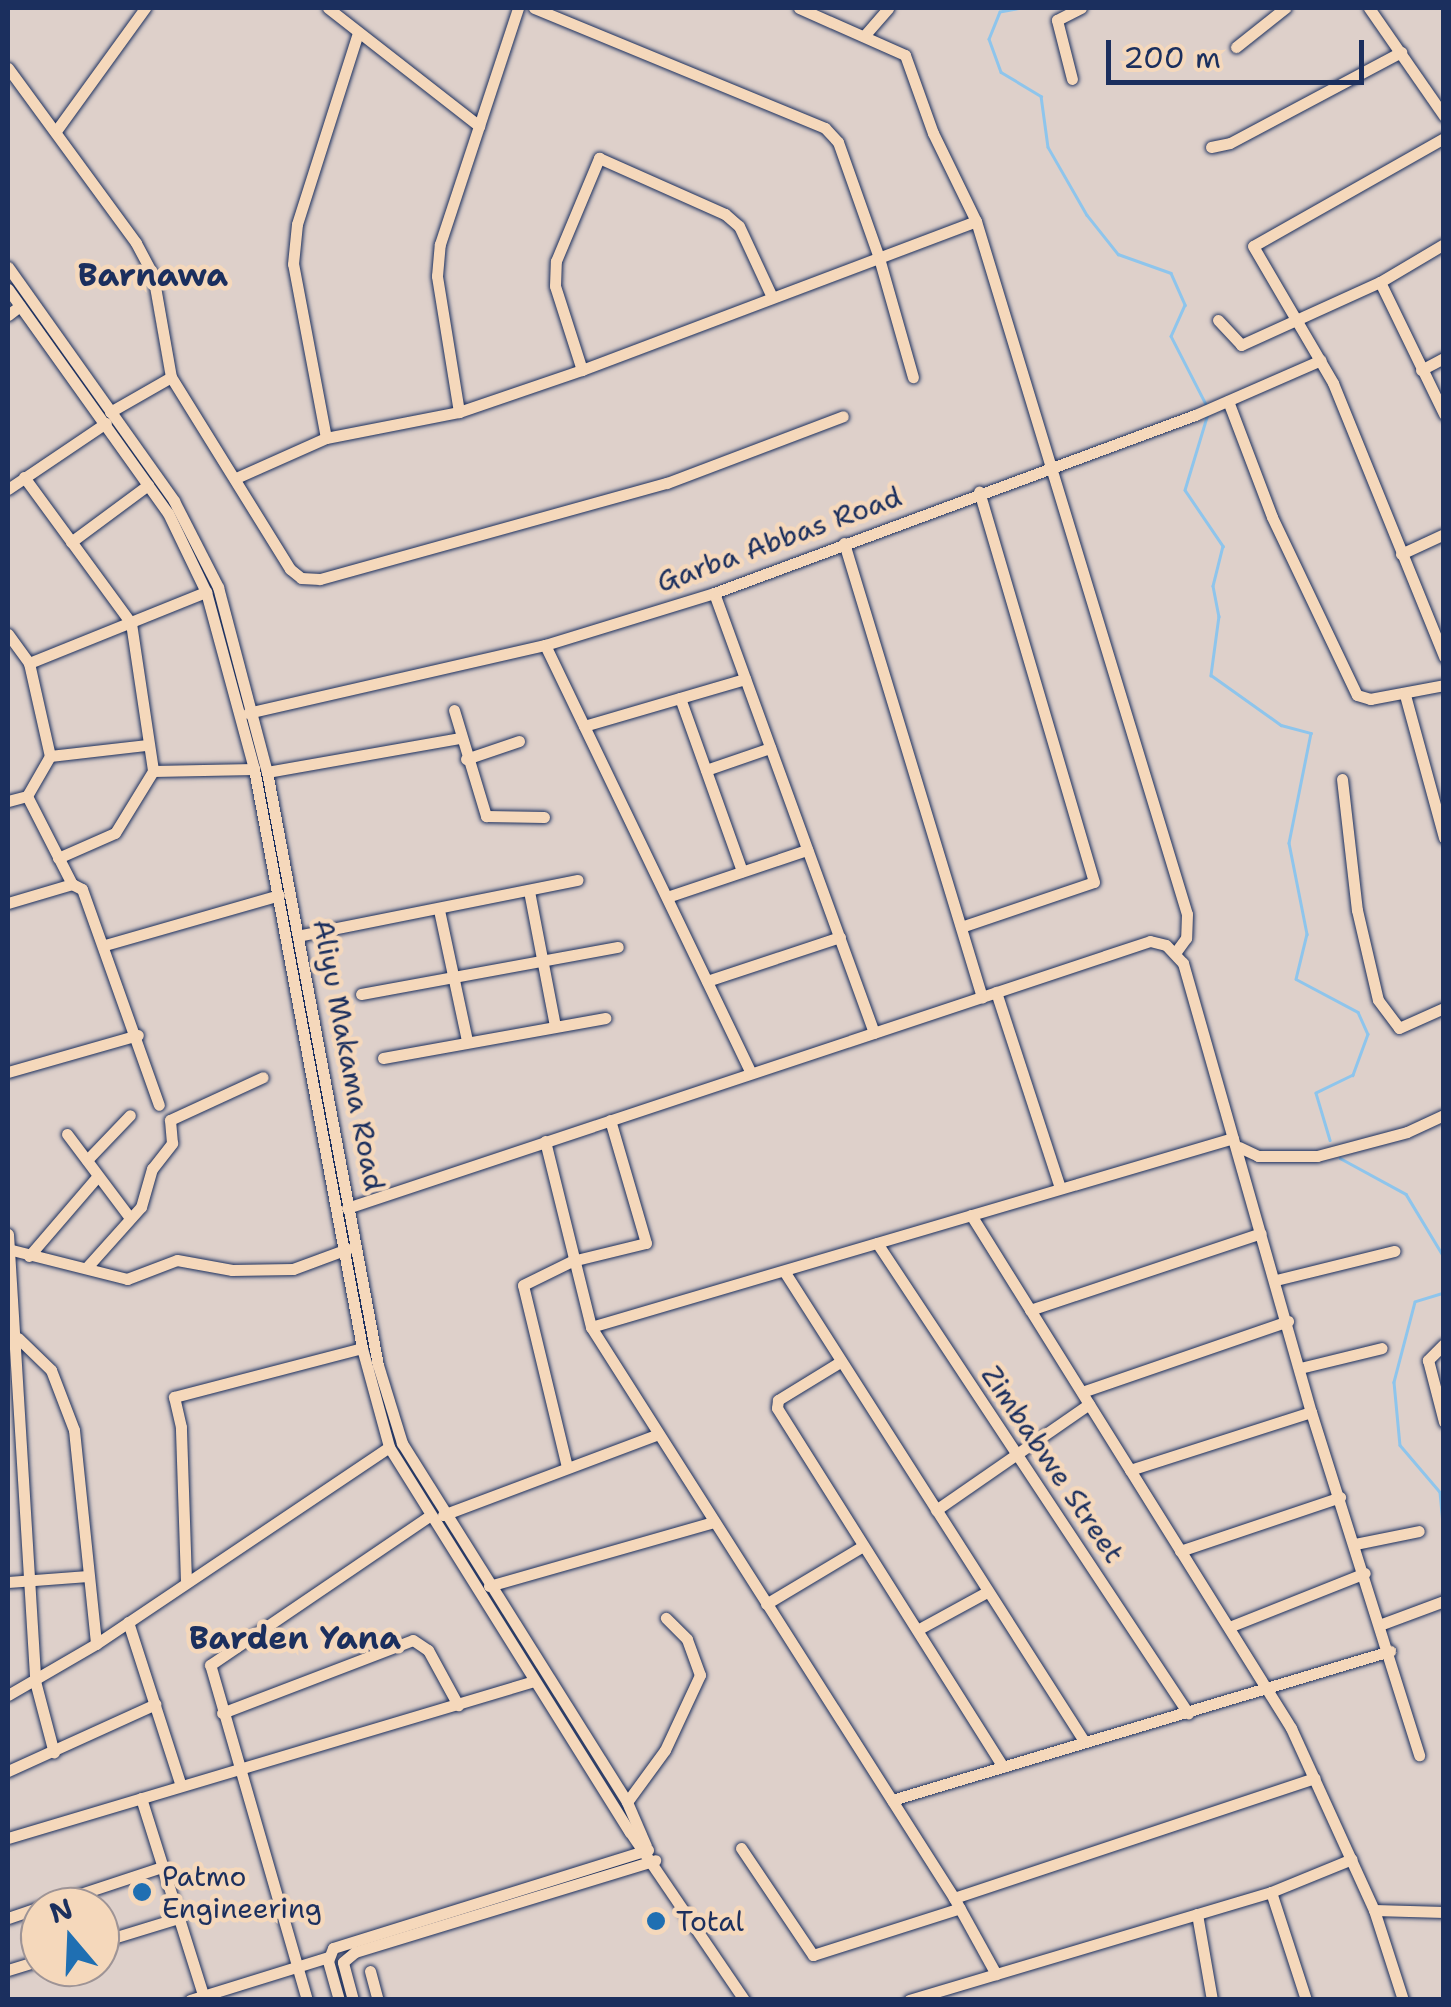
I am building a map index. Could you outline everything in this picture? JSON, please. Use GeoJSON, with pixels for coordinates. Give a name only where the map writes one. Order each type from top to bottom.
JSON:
{"type":"FeatureCollection","features":[{"type":"Feature","properties":{"kind":"street"},"geometry":{"type":"LineString","coordinates":[[56,130],[145,8]]}},
{"type":"Feature","properties":{"kind":"street"},"geometry":{"type":"LineString","coordinates":[[328,8],[478,126]]}},
{"type":"Feature","properties":{"kind":"street"},"geometry":{"type":"LineString","coordinates":[[459,412],[436,276],[440,244],[518,8]]}},
{"type":"Feature","properties":{"kind":"street"},"geometry":{"type":"LineString","coordinates":[[534,8],[825,128],[838,142],[879,258],[913,377]]}},
{"type":"Feature","properties":{"kind":"street"},"geometry":{"type":"LineString","coordinates":[[799,8],[905,54],[914,66],[933,133],[976,220],[1187,914],[1189,928],[1176,952],[1236,1142],[1311,1412],[1382,1624],[1420,1755]]}},
{"type":"Feature","properties":{"kind":"street"},"geometry":{"type":"LineString","coordinates":[[864,36],[888,8]]}},
{"type":"Feature","properties":{"kind":"street"},"geometry":{"type":"LineString","coordinates":[[1072,78],[1057,20],[1081,8]]}},
{"type":"Feature","properties":{"kind":"street"},"geometry":{"type":"LineString","coordinates":[[1236,46],[1285,8]]}},
{"type":"Feature","properties":{"kind":"street"},"geometry":{"type":"LineString","coordinates":[[1369,8],[1444,116]]}},
{"type":"Feature","properties":{"kind":"street"},"geometry":{"type":"LineString","coordinates":[[326,438],[293,264],[296,224],[358,33]]}},
{"type":"Feature","properties":{"kind":"street"},"geometry":{"type":"LineString","coordinates":[[1211,147],[1230,143],[1401,52]]}},
{"type":"Feature","properties":{"kind":"street"},"geometry":{"type":"LineString","coordinates":[[8,68],[56,130],[153,276],[171,377],[290,569],[320,579],[667,483],[843,416]]}},
{"type":"Feature","properties":{"kind":"street"},"geometry":{"type":"LineString","coordinates":[[1444,138],[1253,246],[1300,317],[1321,360],[1444,657]]}},
{"type":"Feature","properties":{"kind":"street"},"geometry":{"type":"LineString","coordinates":[[582,370],[555,286],[556,261],[600,158],[725,214],[740,226],[771,295]]}},
{"type":"Feature","properties":{"kind":"street"},"geometry":{"type":"LineString","coordinates":[[236,478],[326,438],[459,412],[582,370],[976,220]]}},
{"type":"Feature","properties":{"kind":"street"},"geometry":{"type":"LineString","coordinates":[[1218,320],[1240,346],[1380,282],[1444,244]]}},
{"type":"Feature","properties":{"kind":"street","name":"Aliyu Makama Road"},"geometry":{"type":"LineString","coordinates":[[8,267],[200,546],[253,712],[302,935],[346,1208],[362,1348],[389,1448],[428,1516],[651,1855]]}},
{"type":"Feature","properties":{"kind":"street"},"geometry":{"type":"LineString","coordinates":[[1380,282],[1444,414]]}},
{"type":"Feature","properties":{"kind":"street","name":"Aliyu Makama Road"},"geometry":{"type":"LineString","coordinates":[[8,290],[108,417],[191,553],[206,592],[254,768],[390,1410],[443,1515],[627,1802],[651,1855]]}},
{"type":"Feature","properties":{"kind":"street"},"geometry":{"type":"LineString","coordinates":[[8,315],[20,306]]}},
{"type":"Feature","properties":{"kind":"street"},"geometry":{"type":"LineString","coordinates":[[1421,370],[1444,358]]}},
{"type":"Feature","properties":{"kind":"street","name":"Garba Abbas Road"},"geometry":{"type":"LineString","coordinates":[[239,714],[546,645],[714,593],[1195,415],[1321,360]]}},
{"type":"Feature","properties":{"kind":"street"},"geometry":{"type":"LineString","coordinates":[[8,489],[171,377]]}},
{"type":"Feature","properties":{"kind":"street"},"geometry":{"type":"LineString","coordinates":[[1223,403],[1350,684],[1370,699],[1444,685]]}},
{"type":"Feature","properties":{"kind":"street"},"geometry":{"type":"LineString","coordinates":[[24,477],[131,623],[153,771],[116,834],[58,858]]}},
{"type":"Feature","properties":{"kind":"street"},"geometry":{"type":"LineString","coordinates":[[72,542],[148,485]]}},
{"type":"Feature","properties":{"kind":"street"},"geometry":{"type":"LineString","coordinates":[[961,927],[1094,882],[979,492]]}},
{"type":"Feature","properties":{"kind":"street"},"geometry":{"type":"LineString","coordinates":[[1401,554],[1444,534]]}},
{"type":"Feature","properties":{"kind":"street"},"geometry":{"type":"LineString","coordinates":[[844,543],[982,996]]}},
{"type":"Feature","properties":{"kind":"street"},"geometry":{"type":"LineString","coordinates":[[29,664],[206,592]]}},
{"type":"Feature","properties":{"kind":"street"},"geometry":{"type":"LineString","coordinates":[[714,593],[874,1033]]}},
{"type":"Feature","properties":{"kind":"street"},"geometry":{"type":"LineString","coordinates":[[8,634],[29,664],[50,756],[28,796],[8,801]]}},
{"type":"Feature","properties":{"kind":"street"},"geometry":{"type":"LineString","coordinates":[[546,645],[751,1074]]}},
{"type":"Feature","properties":{"kind":"street"},"geometry":{"type":"LineString","coordinates":[[584,726],[745,679]]}},
{"type":"Feature","properties":{"kind":"street"},"geometry":{"type":"LineString","coordinates":[[1405,695],[1444,838]]}},
{"type":"Feature","properties":{"kind":"street"},"geometry":{"type":"LineString","coordinates":[[680,698],[742,871]]}},
{"type":"Feature","properties":{"kind":"street"},"geometry":{"type":"LineString","coordinates":[[454,710],[459,738],[490,820],[544,817]]}},
{"type":"Feature","properties":{"kind":"street"},"geometry":{"type":"LineString","coordinates":[[267,772],[459,738]]}},
{"type":"Feature","properties":{"kind":"street"},"geometry":{"type":"LineString","coordinates":[[466,759],[520,741]]}},
{"type":"Feature","properties":{"kind":"street"},"geometry":{"type":"LineString","coordinates":[[50,756],[147,745]]}},
{"type":"Feature","properties":{"kind":"street"},"geometry":{"type":"LineString","coordinates":[[706,770],[770,748]]}},
{"type":"Feature","properties":{"kind":"street"},"geometry":{"type":"LineString","coordinates":[[153,771],[254,768]]}},
{"type":"Feature","properties":{"kind":"street"},"geometry":{"type":"LineString","coordinates":[[1342,779],[1357,910],[1378,1000],[1399,1028],[1444,1008]]}},
{"type":"Feature","properties":{"kind":"street"},"geometry":{"type":"LineString","coordinates":[[28,796],[72,884],[88,898],[138,1035],[158,1105]]}},
{"type":"Feature","properties":{"kind":"street"},"geometry":{"type":"LineString","coordinates":[[667,897],[807,850]]}},
{"type":"Feature","properties":{"kind":"street"},"geometry":{"type":"LineString","coordinates":[[302,935],[578,880]]}},
{"type":"Feature","properties":{"kind":"street"},"geometry":{"type":"LineString","coordinates":[[8,903],[72,884]]}},
{"type":"Feature","properties":{"kind":"street"},"geometry":{"type":"LineString","coordinates":[[529,891],[555,1026]]}},
{"type":"Feature","properties":{"kind":"street"},"geometry":{"type":"LineString","coordinates":[[105,946],[280,894]]}},
{"type":"Feature","properties":{"kind":"street"},"geometry":{"type":"LineString","coordinates":[[439,910],[467,1040]]}},
{"type":"Feature","properties":{"kind":"street"},"geometry":{"type":"LineString","coordinates":[[707,981],[840,937]]}},
{"type":"Feature","properties":{"kind":"street"},"geometry":{"type":"LineString","coordinates":[[346,1208],[1150,941],[1176,952]]}},
{"type":"Feature","properties":{"kind":"street"},"geometry":{"type":"LineString","coordinates":[[362,994],[542,957],[618,946]]}},
{"type":"Feature","properties":{"kind":"street"},"geometry":{"type":"LineString","coordinates":[[996,992],[1060,1188]]}},
{"type":"Feature","properties":{"kind":"street"},"geometry":{"type":"LineString","coordinates":[[383,1058],[605,1018]]}},
{"type":"Feature","properties":{"kind":"street"},"geometry":{"type":"LineString","coordinates":[[8,1072],[138,1035]]}},
{"type":"Feature","properties":{"kind":"street"},"geometry":{"type":"LineString","coordinates":[[88,1266],[140,1207],[152,1169],[172,1143],[170,1120],[262,1077]]}},
{"type":"Feature","properties":{"kind":"street"},"geometry":{"type":"LineString","coordinates":[[591,1327],[1060,1188],[1236,1142],[1258,1156],[1317,1156],[1408,1132],[1444,1114]]}},
{"type":"Feature","properties":{"kind":"street"},"geometry":{"type":"LineString","coordinates":[[86,1160],[130,1115]]}},
{"type":"Feature","properties":{"kind":"street"},"geometry":{"type":"LineString","coordinates":[[567,1467],[523,1285],[572,1261],[646,1243],[610,1120]]}},
{"type":"Feature","properties":{"kind":"street"},"geometry":{"type":"LineString","coordinates":[[67,1134],[130,1218]]}},
{"type":"Feature","properties":{"kind":"street"},"geometry":{"type":"LineString","coordinates":[[545,1142],[591,1327],[957,1903],[996,1974]]}},
{"type":"Feature","properties":{"kind":"street"},"geometry":{"type":"LineString","coordinates":[[29,1256],[97,1176]]}},
{"type":"Feature","properties":{"kind":"street"},"geometry":{"type":"LineString","coordinates":[[970,1215],[1268,1688],[1352,1859],[1374,1910],[1403,2000]]}},
{"type":"Feature","properties":{"kind":"street"},"geometry":{"type":"LineString","coordinates":[[1030,1310],[1261,1233]]}},
{"type":"Feature","properties":{"kind":"street"},"geometry":{"type":"LineString","coordinates":[[8,1234],[18,1338],[35,1682],[54,1753]]}},
{"type":"Feature","properties":{"kind":"street","name":"Zimbabwe Street"},"geometry":{"type":"LineString","coordinates":[[877,1243],[1188,1713]]}},
{"type":"Feature","properties":{"kind":"street"},"geometry":{"type":"LineString","coordinates":[[9,1250],[88,1266],[127,1279],[177,1260],[232,1270],[294,1269],[348,1249]]}},
{"type":"Feature","properties":{"kind":"street"},"geometry":{"type":"LineString","coordinates":[[1276,1280],[1394,1251]]}},
{"type":"Feature","properties":{"kind":"street"},"geometry":{"type":"LineString","coordinates":[[784,1272],[1084,1741]]}},
{"type":"Feature","properties":{"kind":"street"},"geometry":{"type":"LineString","coordinates":[[936,1510],[1017,1454],[1085,1398],[1288,1321]]}},
{"type":"Feature","properties":{"kind":"street"},"geometry":{"type":"LineString","coordinates":[[18,1338],[51,1370],[74,1430],[96,1644]]}},
{"type":"Feature","properties":{"kind":"street"},"geometry":{"type":"LineString","coordinates":[[1444,1344],[1428,1360],[1444,1422]]}},
{"type":"Feature","properties":{"kind":"street"},"geometry":{"type":"LineString","coordinates":[[186,1582],[182,1427],[174,1398],[362,1348]]}},
{"type":"Feature","properties":{"kind":"street"},"geometry":{"type":"LineString","coordinates":[[1300,1368],[1382,1348]]}},
{"type":"Feature","properties":{"kind":"street"},"geometry":{"type":"LineString","coordinates":[[840,1362],[776,1404],[1003,1766]]}},
{"type":"Feature","properties":{"kind":"street"},"geometry":{"type":"LineString","coordinates":[[1130,1470],[1311,1412]]}},
{"type":"Feature","properties":{"kind":"street"},"geometry":{"type":"LineString","coordinates":[[443,1515],[658,1434]]}},
{"type":"Feature","properties":{"kind":"street"},"geometry":{"type":"LineString","coordinates":[[8,1695],[96,1644],[389,1448]]}},
{"type":"Feature","properties":{"kind":"street"},"geometry":{"type":"LineString","coordinates":[[1180,1551],[1340,1497]]}},
{"type":"Feature","properties":{"kind":"street"},"geometry":{"type":"LineString","coordinates":[[307,2000],[210,1674],[216,1657],[428,1516]]}},
{"type":"Feature","properties":{"kind":"street"},"geometry":{"type":"LineString","coordinates":[[490,1586],[714,1522]]}},
{"type":"Feature","properties":{"kind":"street"},"geometry":{"type":"LineString","coordinates":[[1356,1544],[1419,1531]]}},
{"type":"Feature","properties":{"kind":"street"},"geometry":{"type":"LineString","coordinates":[[766,1604],[863,1546]]}},
{"type":"Feature","properties":{"kind":"street"},"geometry":{"type":"LineString","coordinates":[[1229,1627],[1365,1573]]}},
{"type":"Feature","properties":{"kind":"street"},"geometry":{"type":"LineString","coordinates":[[8,1582],[88,1576]]}},
{"type":"Feature","properties":{"kind":"street"},"geometry":{"type":"LineString","coordinates":[[919,1630],[987,1592]]}},
{"type":"Feature","properties":{"kind":"street"},"geometry":{"type":"LineString","coordinates":[[1382,1624],[1444,1600]]}},
{"type":"Feature","properties":{"kind":"street"},"geometry":{"type":"LineString","coordinates":[[627,1802],[665,1750],[700,1675],[687,1640],[666,1618]]}},
{"type":"Feature","properties":{"kind":"street"},"geometry":{"type":"LineString","coordinates":[[128,1622],[181,1786]]}},
{"type":"Feature","properties":{"kind":"street"},"geometry":{"type":"LineString","coordinates":[[222,1712],[413,1640],[428,1650],[458,1704]]}},
{"type":"Feature","properties":{"kind":"street"},"geometry":{"type":"LineString","coordinates":[[892,1800],[1390,1651]]}},
{"type":"Feature","properties":{"kind":"street"},"geometry":{"type":"LineString","coordinates":[[8,1838],[534,1680]]}},
{"type":"Feature","properties":{"kind":"street"},"geometry":{"type":"LineString","coordinates":[[8,1771],[156,1704]]}},
{"type":"Feature","properties":{"kind":"street"},"geometry":{"type":"LineString","coordinates":[[741,1848],[813,1954],[1315,1778]]}},
{"type":"Feature","properties":{"kind":"street"},"geometry":{"type":"LineString","coordinates":[[142,1798],[197,1997],[223,1994],[328,1956],[333,1948],[651,1855],[744,2000]]}},
{"type":"Feature","properties":{"kind":"street"},"geometry":{"type":"LineString","coordinates":[[909,2000],[1271,1892],[1352,1859]]}},
{"type":"Feature","properties":{"kind":"street"},"geometry":{"type":"LineString","coordinates":[[101,1887],[162,1867]]}},
{"type":"Feature","properties":{"kind":"street"},"geometry":{"type":"LineString","coordinates":[[1271,1892],[1306,2000]]}},
{"type":"Feature","properties":{"kind":"street"},"geometry":{"type":"LineString","coordinates":[[1374,1910],[1444,1912]]}},
{"type":"Feature","properties":{"kind":"street"},"geometry":{"type":"LineString","coordinates":[[1197,1914],[1212,2000]]}},
{"type":"Feature","properties":{"kind":"street"},"geometry":{"type":"LineString","coordinates":[[120,1936],[178,1918]]}},
{"type":"Feature","properties":{"kind":"street"},"geometry":{"type":"LineString","coordinates":[[353,2000],[344,1969],[348,1957],[432,1922]]}},
{"type":"Feature","properties":{"kind":"street"},"geometry":{"type":"LineString","coordinates":[[328,1956],[339,2000]]}},
{"type":"Feature","properties":{"kind":"street"},"geometry":{"type":"LineString","coordinates":[[370,1971],[378,2000]]}},
{"type":"Feature","properties":{"kind":"waterway"},"geometry":{"type":"LineString","coordinates":[[1022,8],[1000,12],[989,39],[1001,72],[1041,96],[1048,147],[1087,215],[1118,254],[1171,273],[1185,305],[1171,336],[1207,406]]}},
{"type":"Feature","properties":{"kind":"waterway"},"geometry":{"type":"LineString","coordinates":[[1208,414],[1185,490],[1223,546],[1213,586],[1219,616],[1211,675],[1281,725],[1311,733],[1289,843],[1307,934],[1296,979],[1358,1012],[1368,1034],[1353,1075],[1316,1093],[1330,1140]]}},
{"type":"Feature","properties":{"kind":"waterway"},"geometry":{"type":"LineString","coordinates":[[1340,1158],[1406,1194],[1444,1257]]}},
{"type":"Feature","properties":{"kind":"waterway"},"geometry":{"type":"LineString","coordinates":[[1444,1293],[1415,1302],[1394,1382],[1400,1445],[1440,1492],[1444,1534]]}},
{"type":"Feature","properties":{"kind":"place","name":"Patmo Engineering"},"geometry":{"type":"Point","coordinates":[142,1892]}},
{"type":"Feature","properties":{"kind":"place","name":"Total"},"geometry":{"type":"Point","coordinates":[656,1921]}},
{"type":"Feature","properties":{"kind":"district","name":"Barnawa"},"geometry":{"type":"Point","coordinates":[153,275]}},
{"type":"Feature","properties":{"kind":"district","name":"Barden Yana"},"geometry":{"type":"Point","coordinates":[295,1638]}}]}
